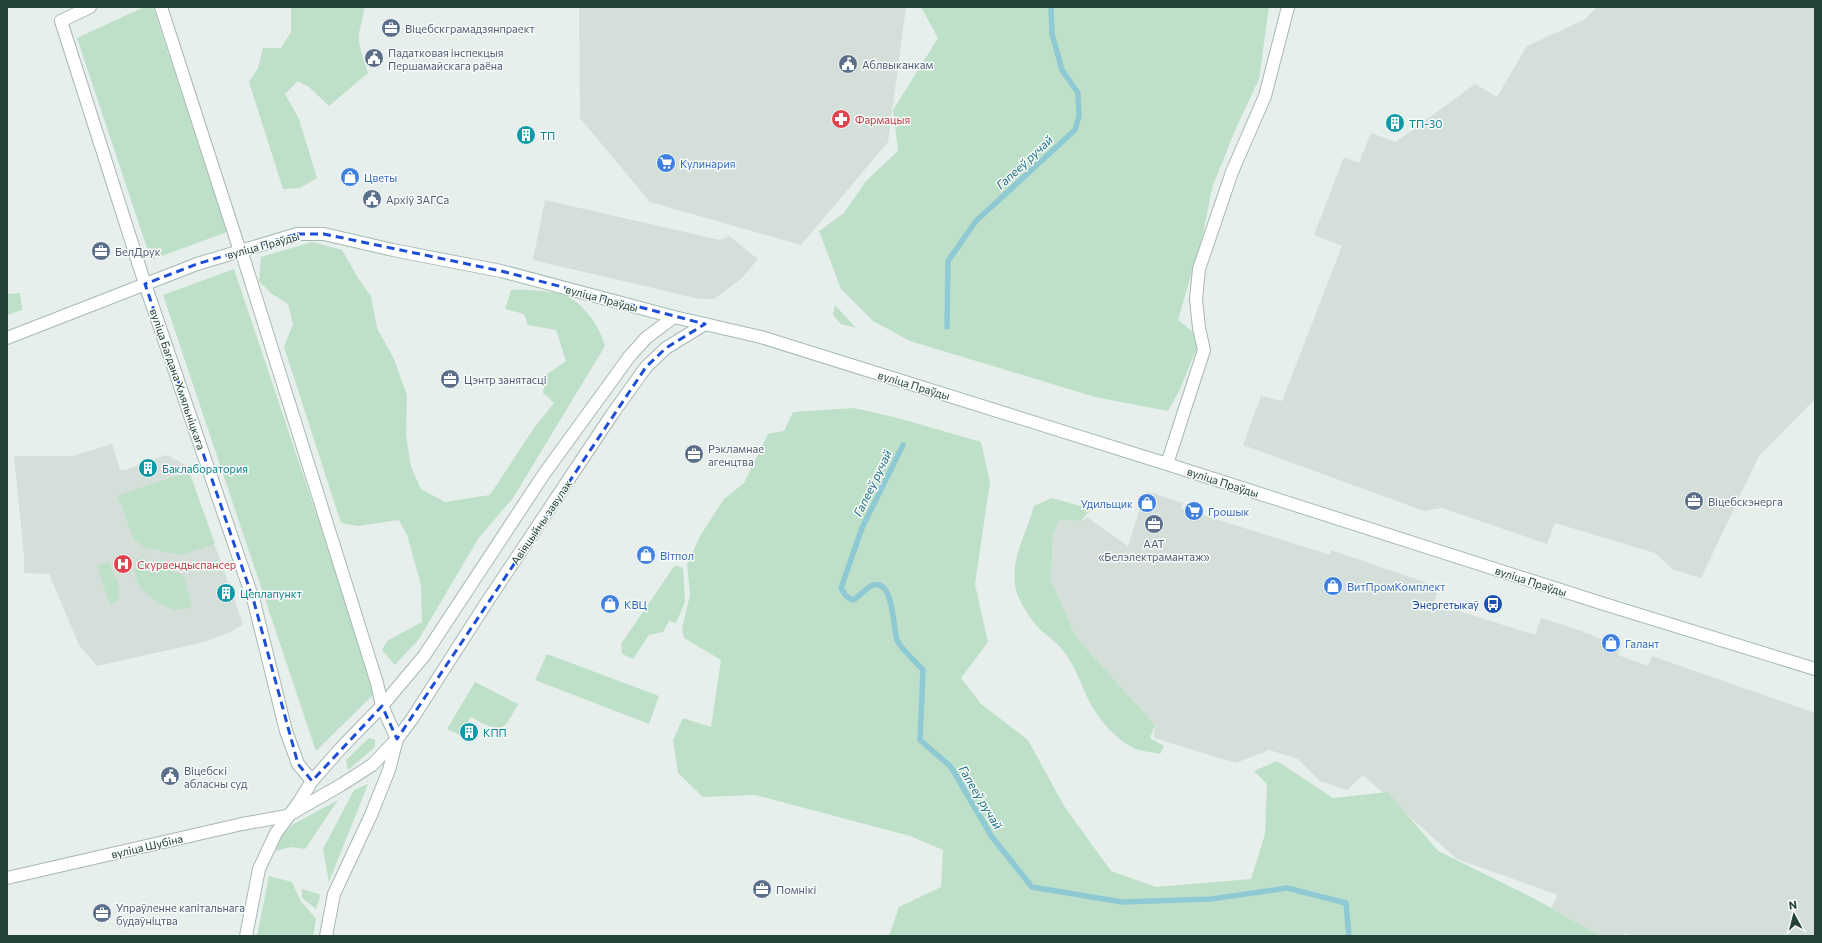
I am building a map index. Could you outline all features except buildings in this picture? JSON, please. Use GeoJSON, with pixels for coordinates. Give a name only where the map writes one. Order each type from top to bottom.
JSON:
{"type":"FeatureCollection","features":[{"type":"Feature","properties":{"kind":"street","name":"вуліца Багдана Хмяльніцкага"},"geometry":{"type":"LineString","coordinates":[[90,7],[61,21],[145,284],[254,602],[286,731],[298,764],[312,781]]}},
{"type":"Feature","properties":{"kind":"street"},"geometry":{"type":"LineString","coordinates":[[161,7],[238,245],[241,250],[377,683],[382,706],[397,739],[389,770],[371,815],[334,894],[327,936]]}},
{"type":"Feature","properties":{"kind":"street"},"geometry":{"type":"LineString","coordinates":[[1167,464],[1204,350],[1199,328],[1196,299],[1199,269],[1232,172],[1265,96],[1288,7]]}},
{"type":"Feature","properties":{"kind":"street","name":"вуліца Праўды"},"geometry":{"type":"LineString","coordinates":[[7,338],[197,264],[297,234],[324,234],[393,250],[501,271],[674,317],[761,337],[1167,464],[1571,594],[1815,669]]}},
{"type":"Feature","properties":{"kind":"street"},"geometry":{"type":"LineString","coordinates":[[246,936],[259,869],[276,833],[287,816],[299,802],[312,781],[341,748],[382,706],[424,656],[544,474],[629,357],[646,338],[674,317]]}},
{"type":"Feature","properties":{"kind":"street","name":"Авіяцыйны завулак"},"geometry":{"type":"LineString","coordinates":[[397,739],[412,719],[485,605],[607,422],[646,367],[666,348],[705,324]]}},
{"type":"Feature","properties":{"kind":"street"},"geometry":{"type":"LineString","coordinates":[[287,816],[341,785],[372,765],[397,739]]}},
{"type":"Feature","properties":{"kind":"street","name":"вуліца Шубіна"},"geometry":{"type":"LineString","coordinates":[[7,878],[242,824],[287,816]]}},
{"type":"Feature","properties":{"kind":"highlighted area"},"geometry":{"type":"Polygon","coordinates":[[[297,234],[324,234],[501,271],[705,324],[666,348],[646,367],[397,739],[382,706],[312,781],[298,764],[254,602],[145,284],[197,264],[297,234]]]}},
{"type":"Feature","properties":{"kind":"shaded area"},"geometry":{"type":"Polygon","coordinates":[[[579,7],[906,7],[888,142],[801,245],[650,202],[580,118],[579,7]]]}},
{"type":"Feature","properties":{"kind":"shaded area","name":"Віцебскэнерга"},"geometry":{"type":"Polygon","coordinates":[[[1597,7],[1815,7],[1815,399],[1759,456],[1701,578],[1674,570],[1655,553],[1555,523],[1547,544],[1442,508],[1424,511],[1243,445],[1261,396],[1282,401],[1342,246],[1314,235],[1344,157],[1359,163],[1371,133],[1396,142],[1475,84],[1497,97],[1527,46],[1584,20],[1597,7]]]}},
{"type":"Feature","properties":{"kind":"shaded area"},"geometry":{"type":"Polygon","coordinates":[[[545,200],[720,240],[729,236],[758,259],[742,278],[714,299],[700,299],[533,260],[545,200]]]}},
{"type":"Feature","properties":{"kind":"shaded area","name":"Скурвендыспансер"},"geometry":{"type":"Polygon","coordinates":[[[112,444],[120,470],[125,470],[166,455],[186,465],[243,624],[231,632],[200,643],[97,666],[79,645],[49,574],[24,573],[24,555],[14,456],[73,456],[112,444]]]}},
{"type":"Feature","properties":{"kind":"shaded area"},"geometry":{"type":"Polygon","coordinates":[[[1146,491],[1183,503],[1181,508],[1330,555],[1331,550],[1439,587],[1434,603],[1535,635],[1541,618],[1579,630],[1621,647],[1618,655],[1648,666],[1652,656],[1815,713],[1815,936],[1629,936],[1625,933],[1621,936],[1600,936],[1551,908],[1558,895],[1457,859],[1363,775],[1347,790],[1320,781],[1298,759],[1269,750],[1236,763],[1154,738],[1155,725],[1076,637],[1051,580],[1053,535],[1059,520],[1081,521],[1087,517],[1128,546],[1146,491]]]}},
{"type":"Feature","properties":{"kind":"green space"},"geometry":{"type":"Polygon","coordinates":[[[144,7],[153,7],[227,232],[151,260],[77,38],[144,7]]]}},
{"type":"Feature","properties":{"kind":"green space"},"geometry":{"type":"Polygon","coordinates":[[[291,7],[364,7],[359,40],[368,73],[329,106],[309,87],[298,81],[285,94],[299,119],[317,178],[300,188],[283,189],[249,82],[258,68],[263,48],[281,48],[291,32],[291,7]]]}},
{"type":"Feature","properties":{"kind":"green space"},"geometry":{"type":"Polygon","coordinates":[[[921,7],[1269,7],[1259,79],[1236,128],[1212,188],[1203,234],[1178,320],[1201,338],[1180,389],[1168,411],[1095,397],[910,341],[873,321],[841,289],[819,231],[844,213],[866,181],[898,151],[893,110],[938,38],[921,7]]]}},
{"type":"Feature","properties":{"kind":"green space"},"geometry":{"type":"Polygon","coordinates":[[[312,242],[342,250],[358,278],[371,296],[377,328],[394,359],[407,395],[406,435],[411,467],[421,489],[445,502],[490,495],[534,428],[554,403],[543,393],[546,375],[566,361],[556,330],[528,325],[524,314],[505,309],[511,290],[549,292],[569,297],[581,306],[592,318],[600,332],[605,346],[513,498],[478,539],[419,639],[395,665],[382,650],[387,641],[422,622],[421,585],[407,535],[399,520],[358,526],[341,523],[284,347],[293,324],[288,304],[272,294],[259,281],[261,257],[312,242]]]}},
{"type":"Feature","properties":{"kind":"green space"},"geometry":{"type":"Polygon","coordinates":[[[234,269],[376,692],[316,751],[163,295],[234,269]]]}},
{"type":"Feature","properties":{"kind":"green space"},"geometry":{"type":"Polygon","coordinates":[[[20,293],[22,310],[7,315],[7,294],[20,293]]]}},
{"type":"Feature","properties":{"kind":"green space"},"geometry":{"type":"Polygon","coordinates":[[[835,305],[856,328],[841,324],[833,315],[835,305]]]}},
{"type":"Feature","properties":{"kind":"green space"},"geometry":{"type":"Polygon","coordinates":[[[854,408],[898,418],[981,442],[990,482],[975,584],[988,642],[961,678],[981,704],[1028,740],[1064,806],[1111,871],[1156,887],[1251,879],[1265,834],[1267,784],[1254,771],[1277,761],[1333,798],[1388,792],[1438,851],[1535,899],[1600,936],[889,936],[899,907],[941,887],[943,850],[910,836],[755,795],[703,797],[678,773],[673,740],[683,718],[711,727],[721,660],[684,638],[682,628],[690,595],[687,564],[700,536],[724,499],[744,483],[768,434],[784,431],[793,412],[854,408]]]}},
{"type":"Feature","properties":{"kind":"green space"},"geometry":{"type":"Polygon","coordinates":[[[189,471],[215,544],[181,555],[146,548],[136,541],[131,533],[118,496],[189,471]]]}},
{"type":"Feature","properties":{"kind":"green space"},"geometry":{"type":"Polygon","coordinates":[[[1052,498],[1091,509],[1081,521],[1059,520],[1053,535],[1051,580],[1076,637],[1155,725],[1150,738],[1164,746],[1160,754],[1131,747],[1109,729],[1092,707],[1066,654],[1034,623],[1016,591],[1014,575],[1017,555],[1034,506],[1052,498]]]}},
{"type":"Feature","properties":{"kind":"green space"},"geometry":{"type":"Polygon","coordinates":[[[142,558],[181,574],[184,577],[192,604],[189,608],[176,610],[167,607],[155,600],[141,588],[135,575],[135,568],[136,559],[142,558]]]}},
{"type":"Feature","properties":{"kind":"green space"},"geometry":{"type":"Polygon","coordinates":[[[109,562],[118,584],[120,594],[119,600],[110,605],[97,566],[109,562]]]}},
{"type":"Feature","properties":{"kind":"green space"},"geometry":{"type":"Polygon","coordinates":[[[675,565],[683,568],[685,602],[676,623],[669,621],[663,632],[649,635],[633,659],[622,654],[621,644],[675,565]]]}},
{"type":"Feature","properties":{"kind":"green space"},"geometry":{"type":"Polygon","coordinates":[[[547,654],[659,696],[649,724],[535,680],[547,654]]]}},
{"type":"Feature","properties":{"kind":"green space"},"geometry":{"type":"Polygon","coordinates":[[[475,682],[518,704],[504,726],[495,728],[471,717],[460,735],[447,729],[475,682]]]}},
{"type":"Feature","properties":{"kind":"green space"},"geometry":{"type":"Polygon","coordinates":[[[369,738],[375,740],[375,747],[348,770],[346,760],[369,738]]]}},
{"type":"Feature","properties":{"kind":"green space"},"geometry":{"type":"Polygon","coordinates":[[[368,784],[329,882],[323,849],[354,790],[368,784]]]}},
{"type":"Feature","properties":{"kind":"green space"},"geometry":{"type":"Polygon","coordinates":[[[338,800],[305,849],[291,847],[276,851],[280,837],[292,825],[338,800]]]}},
{"type":"Feature","properties":{"kind":"green space"},"geometry":{"type":"Polygon","coordinates":[[[269,876],[292,882],[300,900],[316,919],[313,936],[257,936],[269,876]]]}},
{"type":"Feature","properties":{"kind":"green space"},"geometry":{"type":"Polygon","coordinates":[[[302,889],[319,894],[320,897],[316,909],[302,898],[302,889]]]}},
{"type":"Feature","properties":{"kind":"waterway","name":"Гапееў ручай"},"geometry":{"type":"LineString","coordinates":[[947,327],[948,261],[976,221],[1075,130],[1079,116],[1078,93],[1062,70],[1052,34],[1051,7]]}},
{"type":"Feature","properties":{"kind":"waterway","name":"Гапееў ручай"},"geometry":{"type":"LineString","coordinates":[[903,445],[862,528],[841,588],[846,596],[853,600],[873,585],[880,585],[885,590],[889,597],[897,640],[905,652],[923,670],[920,740],[951,767],[992,837],[1032,887],[1122,902],[1211,899],[1287,888],[1346,903],[1349,936]]}},
{"type":"Feature","properties":{"kind":"place","name":"Віцебскграмадзянпраект"},"geometry":{"type":"Point","coordinates":[391,28]}},
{"type":"Feature","properties":{"kind":"place","name":"Падатковая інспекцыя Першамайскага раёна"},"geometry":{"type":"Point","coordinates":[374,58]}},
{"type":"Feature","properties":{"kind":"place","name":"Аблвыканкам"},"geometry":{"type":"Point","coordinates":[848,64]}},
{"type":"Feature","properties":{"kind":"place","name":"Фармацыя"},"geometry":{"type":"Point","coordinates":[841,119]}},
{"type":"Feature","properties":{"kind":"place","name":"ТП-30"},"geometry":{"type":"Point","coordinates":[1395,123]}},
{"type":"Feature","properties":{"kind":"place","name":"ТП"},"geometry":{"type":"Point","coordinates":[526,135]}},
{"type":"Feature","properties":{"kind":"place","name":"Кулинария"},"geometry":{"type":"Point","coordinates":[666,163]}},
{"type":"Feature","properties":{"kind":"place","name":"Цветы"},"geometry":{"type":"Point","coordinates":[350,177]}},
{"type":"Feature","properties":{"kind":"place","name":"Архіў ЗАГСа"},"geometry":{"type":"Point","coordinates":[372,199]}},
{"type":"Feature","properties":{"kind":"place","name":"БелДрук"},"geometry":{"type":"Point","coordinates":[101,251]}},
{"type":"Feature","properties":{"kind":"place","name":"Цэнтр занятасці"},"geometry":{"type":"Point","coordinates":[450,379]}},
{"type":"Feature","properties":{"kind":"place","name":"Рэкламнае агенцтва"},"geometry":{"type":"Point","coordinates":[694,454]}},
{"type":"Feature","properties":{"kind":"place","name":"Баклаборатория"},"geometry":{"type":"Point","coordinates":[148,468]}},
{"type":"Feature","properties":{"kind":"place","name":"Віцебскэнерга"},"geometry":{"type":"Point","coordinates":[1694,501]}},
{"type":"Feature","properties":{"kind":"place","name":"Удильщик"},"geometry":{"type":"Point","coordinates":[1147,503]}},
{"type":"Feature","properties":{"kind":"place","name":"Грошык"},"geometry":{"type":"Point","coordinates":[1194,511]}},
{"type":"Feature","properties":{"kind":"place","name":"ААТ «Белэлектрамантаж»"},"geometry":{"type":"Point","coordinates":[1154,524]}},
{"type":"Feature","properties":{"kind":"place","name":"Вітпол"},"geometry":{"type":"Point","coordinates":[646,555]}},
{"type":"Feature","properties":{"kind":"place","name":"Скурвендыспансер"},"geometry":{"type":"Point","coordinates":[123,564]}},
{"type":"Feature","properties":{"kind":"place","name":"ВитПромКомплект"},"geometry":{"type":"Point","coordinates":[1333,586]}},
{"type":"Feature","properties":{"kind":"place","name":"Цеплапункт"},"geometry":{"type":"Point","coordinates":[226,593]}},
{"type":"Feature","properties":{"kind":"place","name":"КВЦ"},"geometry":{"type":"Point","coordinates":[610,604]}},
{"type":"Feature","properties":{"kind":"place","name":"Энергетыкаў"},"geometry":{"type":"Point","coordinates":[1493,604]}},
{"type":"Feature","properties":{"kind":"place","name":"Галант"},"geometry":{"type":"Point","coordinates":[1611,643]}},
{"type":"Feature","properties":{"kind":"place","name":"КПП"},"geometry":{"type":"Point","coordinates":[469,732]}},
{"type":"Feature","properties":{"kind":"place","name":"Віцебскі абласны суд"},"geometry":{"type":"Point","coordinates":[170,776]}},
{"type":"Feature","properties":{"kind":"place","name":"Помнікі"},"geometry":{"type":"Point","coordinates":[762,889]}},
{"type":"Feature","properties":{"kind":"place","name":"Упраўленне капітальнага будаўніцтва"},"geometry":{"type":"Point","coordinates":[102,913]}}]}
